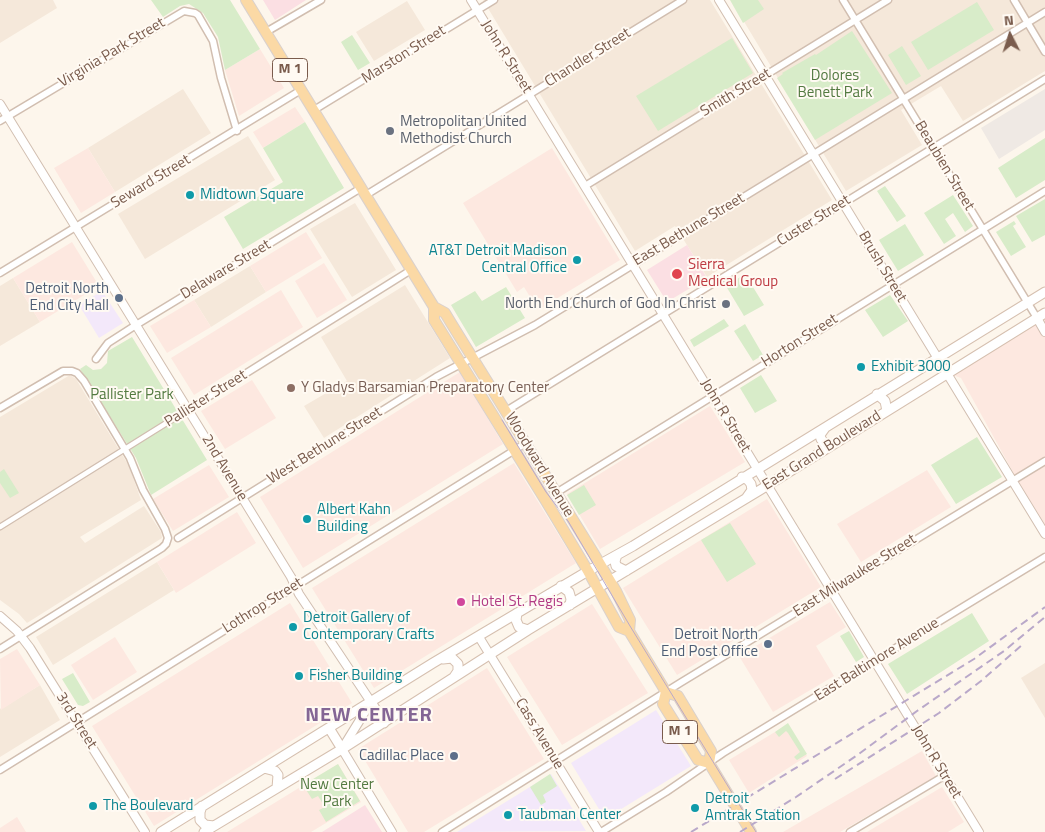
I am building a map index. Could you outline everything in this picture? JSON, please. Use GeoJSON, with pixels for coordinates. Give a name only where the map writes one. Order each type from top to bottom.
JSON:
{"type":"FeatureCollection","features":[{"type":"Feature","properties":{"kind":"main road","name":"Woodward Avenue"},"geometry":{"type":"LineString","coordinates":[[246,0],[434,307],[445,313],[600,563],[630,620],[628,631]]}},
{"type":"Feature","properties":{"kind":"main road","name":"East Grand Boulevard"},"geometry":{"type":"LineString","coordinates":[[161,832],[560,586],[617,555],[1045,292]]}},
{"type":"Feature","properties":{"kind":"main road","name":"Woodward Avenue"},"geometry":{"type":"LineString","coordinates":[[434,307],[434,320],[588,570],[619,627],[628,631],[666,692],[678,696],[711,751],[709,763],[751,832]]}},
{"type":"Feature","properties":{"kind":"main road","name":"East Grand Boulevard"},"geometry":{"type":"LineString","coordinates":[[204,832],[342,749],[528,630],[831,446],[1045,313]]}},
{"type":"Feature","properties":{"kind":"main road"},"geometry":{"type":"LineString","coordinates":[[877,394],[886,401],[887,411]]}},
{"type":"Feature","properties":{"kind":"main road"},"geometry":{"type":"LineString","coordinates":[[827,426],[822,431],[821,439],[826,445],[831,446]]}},
{"type":"Feature","properties":{"kind":"main road"},"geometry":{"type":"LineString","coordinates":[[742,477],[751,484],[752,490],[747,497]]}},
{"type":"Feature","properties":{"kind":"main road"},"geometry":{"type":"LineString","coordinates":[[617,555],[615,560],[616,566],[626,571]]}},
{"type":"Feature","properties":{"kind":"main road"},"geometry":{"type":"LineString","coordinates":[[560,586],[568,592],[571,598],[570,604]]}},
{"type":"Feature","properties":{"kind":"main road"},"geometry":{"type":"LineString","coordinates":[[517,613],[516,620],[519,627],[528,630]]}},
{"type":"Feature","properties":{"kind":"main road"},"geometry":{"type":"LineString","coordinates":[[442,659],[449,657],[455,660],[458,667],[454,677]]}},
{"type":"Feature","properties":{"kind":"main road","name":"Woodward Avenue"},"geometry":{"type":"LineString","coordinates":[[666,692],[663,704],[698,760],[709,763]]}},
{"type":"Feature","properties":{"kind":"main road"},"geometry":{"type":"LineString","coordinates":[[371,702],[384,723]]}},
{"type":"Feature","properties":{"kind":"main road"},"geometry":{"type":"LineString","coordinates":[[329,728],[342,749]]}},
{"type":"Feature","properties":{"kind":"main road"},"geometry":{"type":"LineString","coordinates":[[264,768],[275,771],[278,775],[278,788]]}},
{"type":"Feature","properties":{"kind":"main road"},"geometry":{"type":"LineString","coordinates":[[202,806],[200,820],[205,825],[214,826]]}},
{"type":"Feature","properties":{"kind":"street"},"geometry":{"type":"LineString","coordinates":[[266,32],[321,0]]}},
{"type":"Feature","properties":{"kind":"street","name":"John R Street"},"geometry":{"type":"LineString","coordinates":[[471,0],[979,832]]}},
{"type":"Feature","properties":{"kind":"street","name":"Marston Street"},"geometry":{"type":"LineString","coordinates":[[314,110],[494,0]]}},
{"type":"Feature","properties":{"kind":"street","name":"Chandler Street"},"geometry":{"type":"LineString","coordinates":[[363,192],[529,95],[683,0]]}},
{"type":"Feature","properties":{"kind":"street","name":"Brush Street"},"geometry":{"type":"LineString","coordinates":[[719,0],[1045,534]]}},
{"type":"Feature","properties":{"kind":"street","name":"Beaubien Street"},"geometry":{"type":"LineString","coordinates":[[842,0],[1045,332]]}},
{"type":"Feature","properties":{"kind":"street","name":"Smith Street"},"geometry":{"type":"LineString","coordinates":[[585,186],[888,0]]}},
{"type":"Feature","properties":{"kind":"street"},"geometry":{"type":"LineString","coordinates":[[1014,0],[1045,52]]}},
{"type":"Feature","properties":{"kind":"street","name":"Virginia Park Street"},"geometry":{"type":"LineString","coordinates":[[0,121],[178,13],[190,11],[198,16],[213,41],[221,78],[237,131]]}},
{"type":"Feature","properties":{"kind":"street","name":"East Bethune Street"},"geometry":{"type":"LineString","coordinates":[[473,357],[535,325],[1045,12]]}},
{"type":"Feature","properties":{"kind":"street","name":"Custer Street"},"geometry":{"type":"LineString","coordinates":[[506,411],[1045,79]]}},
{"type":"Feature","properties":{"kind":"street","name":"Seward Street"},"geometry":{"type":"LineString","coordinates":[[0,273],[302,90]]}},
{"type":"Feature","properties":{"kind":"street","name":"2nd Avenue"},"geometry":{"type":"LineString","coordinates":[[0,104],[295,586],[371,702]]}},
{"type":"Feature","properties":{"kind":"street","name":"Horton Street"},"geometry":{"type":"LineString","coordinates":[[556,493],[1045,191]]}},
{"type":"Feature","properties":{"kind":"street","name":"Delaware Street"},"geometry":{"type":"LineString","coordinates":[[96,359],[108,343],[136,325],[363,192]]}},
{"type":"Feature","properties":{"kind":"street","name":"Pallister Street"},"geometry":{"type":"LineString","coordinates":[[0,527],[411,270]]}},
{"type":"Feature","properties":{"kind":"street","name":"West Bethune Street"},"geometry":{"type":"LineString","coordinates":[[178,538],[473,357]]}},
{"type":"Feature","properties":{"kind":"street"},"geometry":{"type":"LineString","coordinates":[[0,408],[57,374],[68,370],[77,373],[84,381],[125,449],[149,502],[165,529],[167,541],[162,548],[0,649]]}},
{"type":"Feature","properties":{"kind":"street","name":"Lothrop Street"},"geometry":{"type":"LineString","coordinates":[[0,770],[526,443]]}},
{"type":"Feature","properties":{"kind":"street","name":"East Milwaukee Street"},"geometry":{"type":"LineString","coordinates":[[442,832],[666,692],[1045,461]]}},
{"type":"Feature","properties":{"kind":"street","name":"East Baltimore Avenue"},"geometry":{"type":"LineString","coordinates":[[600,832],[735,746],[1045,557]]}},
{"type":"Feature","properties":{"kind":"street","name":"3rd Street"},"geometry":{"type":"LineString","coordinates":[[0,616],[22,636],[145,832]]}},
{"type":"Feature","properties":{"kind":"street","name":"Cass Avenue"},"geometry":{"type":"LineString","coordinates":[[479,637],[600,832]]}},
{"type":"Feature","properties":{"kind":"street"},"geometry":{"type":"LineString","coordinates":[[371,702],[342,749],[392,832]]}},
{"type":"Feature","properties":{"kind":"street"},"geometry":{"type":"LineString","coordinates":[[850,832],[944,776]]}},
{"type":"Feature","properties":{"kind":"shaded area"},"geometry":{"type":"Polygon","coordinates":[[[0,0],[53,0],[57,8],[0,43],[0,0]]]}},
{"type":"Feature","properties":{"kind":"shaded area"},"geometry":{"type":"Polygon","coordinates":[[[263,0],[306,0],[275,20],[263,0]]]}},
{"type":"Feature","properties":{"kind":"shaded area"},"geometry":{"type":"Polygon","coordinates":[[[483,0],[710,0],[832,200],[707,277],[675,226],[635,251],[483,0]]]}},
{"type":"Feature","properties":{"kind":"shaded area"},"geometry":{"type":"Polygon","coordinates":[[[731,0],[1045,0],[1045,71],[963,121],[941,86],[901,110],[922,145],[846,191],[731,0]]]}},
{"type":"Feature","properties":{"kind":"shaded area"},"geometry":{"type":"Polygon","coordinates":[[[407,1],[425,30],[374,61],[356,32],[407,1]]]}},
{"type":"Feature","properties":{"kind":"shaded area"},"geometry":{"type":"Polygon","coordinates":[[[260,49],[284,88],[239,116],[225,70],[260,49]]]}},
{"type":"Feature","properties":{"kind":"shaded area"},"geometry":{"type":"Polygon","coordinates":[[[183,89],[211,133],[115,192],[88,148],[183,89]]]}},
{"type":"Feature","properties":{"kind":"shaded area"},"geometry":{"type":"Polygon","coordinates":[[[1045,89],[1045,130],[999,159],[981,128],[1045,89]]]}},
{"type":"Feature","properties":{"kind":"shaded area"},"geometry":{"type":"Polygon","coordinates":[[[295,107],[305,122],[263,148],[253,132],[295,107]]]}},
{"type":"Feature","properties":{"kind":"shaded area"},"geometry":{"type":"Polygon","coordinates":[[[248,136],[275,180],[145,259],[118,214],[248,136]]]}},
{"type":"Feature","properties":{"kind":"shaded area"},"geometry":{"type":"Polygon","coordinates":[[[88,148],[115,192],[81,213],[54,168],[88,148]]]}},
{"type":"Feature","properties":{"kind":"shaded area"},"geometry":{"type":"Polygon","coordinates":[[[552,148],[620,260],[538,310],[524,287],[517,292],[463,203],[552,148]]]}},
{"type":"Feature","properties":{"kind":"shaded area"},"geometry":{"type":"Polygon","coordinates":[[[355,203],[396,270],[352,297],[310,229],[355,203]]]}},
{"type":"Feature","properties":{"kind":"shaded area"},"geometry":{"type":"Polygon","coordinates":[[[306,232],[322,258],[266,292],[250,266],[306,232]]]}},
{"type":"Feature","properties":{"kind":"shaded area"},"geometry":{"type":"Polygon","coordinates":[[[72,242],[99,286],[40,322],[13,278],[72,242]]]}},
{"type":"Feature","properties":{"kind":"shaded area","name":"Sierra Medical Group"},"geometry":{"type":"Polygon","coordinates":[[[687,245],[707,278],[667,302],[647,270],[687,245]]]}},
{"type":"Feature","properties":{"kind":"shaded area"},"geometry":{"type":"Polygon","coordinates":[[[324,263],[347,300],[317,318],[295,281],[324,263]]]}},
{"type":"Feature","properties":{"kind":"shaded area"},"geometry":{"type":"Polygon","coordinates":[[[250,266],[266,292],[211,327],[194,300],[250,266]]]}},
{"type":"Feature","properties":{"kind":"shaded area"},"geometry":{"type":"Polygon","coordinates":[[[13,278],[40,322],[0,346],[0,286],[13,278]]]}},
{"type":"Feature","properties":{"kind":"shaded area"},"geometry":{"type":"Polygon","coordinates":[[[405,285],[450,358],[324,438],[304,406],[347,381],[321,337],[405,285]]]}},
{"type":"Feature","properties":{"kind":"shaded area"},"geometry":{"type":"Polygon","coordinates":[[[281,290],[303,327],[194,395],[171,358],[281,290]]]}},
{"type":"Feature","properties":{"kind":"shaded area"},"geometry":{"type":"Polygon","coordinates":[[[102,291],[123,323],[99,338],[79,305],[102,291]]]}},
{"type":"Feature","properties":{"kind":"shaded area"},"geometry":{"type":"Polygon","coordinates":[[[194,300],[211,327],[167,353],[150,326],[194,300]]]}},
{"type":"Feature","properties":{"kind":"shaded area"},"geometry":{"type":"Polygon","coordinates":[[[1045,315],[1045,530],[961,378],[947,373],[1045,315]]]}},
{"type":"Feature","properties":{"kind":"shaded area"},"geometry":{"type":"Polygon","coordinates":[[[460,372],[503,444],[303,568],[260,497],[460,372]]]}},
{"type":"Feature","properties":{"kind":"shaded area"},"geometry":{"type":"Polygon","coordinates":[[[70,375],[76,379],[129,466],[141,500],[80,537],[85,543],[144,506],[161,532],[162,538],[27,623],[19,614],[0,600],[0,417],[70,375]]]}},
{"type":"Feature","properties":{"kind":"shaded area"},"geometry":{"type":"Polygon","coordinates":[[[252,380],[276,418],[225,449],[201,411],[252,380]]]}},
{"type":"Feature","properties":{"kind":"shaded area"},"geometry":{"type":"Polygon","coordinates":[[[710,406],[745,462],[600,549],[567,494],[710,406]]]}},
{"type":"Feature","properties":{"kind":"shaded area"},"geometry":{"type":"Polygon","coordinates":[[[514,463],[576,563],[374,688],[312,588],[514,463]]]}},
{"type":"Feature","properties":{"kind":"shaded area"},"geometry":{"type":"Polygon","coordinates":[[[209,465],[229,497],[173,531],[153,499],[209,465]]]}},
{"type":"Feature","properties":{"kind":"shaded area"},"geometry":{"type":"Polygon","coordinates":[[[927,470],[951,507],[861,562],[837,524],[927,470]]]}},
{"type":"Feature","properties":{"kind":"shaded area"},"geometry":{"type":"Polygon","coordinates":[[[767,499],[821,587],[677,675],[623,588],[767,499]]]}},
{"type":"Feature","properties":{"kind":"shaded area"},"geometry":{"type":"Polygon","coordinates":[[[237,512],[256,543],[176,593],[157,562],[237,512]]]}},
{"type":"Feature","properties":{"kind":"shaded area"},"geometry":{"type":"Polygon","coordinates":[[[157,562],[174,590],[53,665],[36,637],[157,562]]]}},
{"type":"Feature","properties":{"kind":"shaded area"},"geometry":{"type":"Polygon","coordinates":[[[830,602],[846,627],[816,646],[834,676],[773,712],[739,656],[830,602]]]}},
{"type":"Feature","properties":{"kind":"shaded area"},"geometry":{"type":"Polygon","coordinates":[[[290,603],[352,703],[154,826],[92,726],[290,603]]]}},
{"type":"Feature","properties":{"kind":"shaded area"},"geometry":{"type":"Polygon","coordinates":[[[592,604],[648,693],[562,745],[507,657],[592,604]]]}},
{"type":"Feature","properties":{"kind":"shaded area"},"geometry":{"type":"Polygon","coordinates":[[[115,637],[137,672],[93,700],[71,665],[115,637]]]}},
{"type":"Feature","properties":{"kind":"shaded area"},"geometry":{"type":"Polygon","coordinates":[[[17,649],[40,685],[1,710],[0,659],[17,649]]]}},
{"type":"Feature","properties":{"kind":"shaded area"},"geometry":{"type":"Polygon","coordinates":[[[1045,663],[1045,718],[1021,678],[1045,663]]]}},
{"type":"Feature","properties":{"kind":"shaded area","name":"Cadillac Place"},"geometry":{"type":"Polygon","coordinates":[[[487,668],[544,759],[424,832],[408,832],[358,749],[487,668]]]}},
{"type":"Feature","properties":{"kind":"shaded area"},"geometry":{"type":"Polygon","coordinates":[[[40,685],[60,720],[0,757],[0,708],[40,685]]]}},
{"type":"Feature","properties":{"kind":"shaded area"},"geometry":{"type":"Polygon","coordinates":[[[656,710],[691,766],[605,819],[571,763],[656,710]]]}},
{"type":"Feature","properties":{"kind":"shaded area"},"geometry":{"type":"Polygon","coordinates":[[[788,724],[807,756],[749,793],[729,760],[788,724]]]}},
{"type":"Feature","properties":{"kind":"shaded area"},"geometry":{"type":"Polygon","coordinates":[[[922,751],[936,776],[840,832],[783,832],[922,751]]]}},
{"type":"Feature","properties":{"kind":"shaded area"},"geometry":{"type":"Polygon","coordinates":[[[338,764],[361,802],[311,832],[227,832],[338,764]]]}},
{"type":"Feature","properties":{"kind":"shaded area"},"geometry":{"type":"Polygon","coordinates":[[[551,774],[586,831],[457,832],[551,774]]]}},
{"type":"Feature","properties":{"kind":"shaded area"},"geometry":{"type":"Polygon","coordinates":[[[942,787],[964,822],[948,832],[867,832],[942,787]]]}},
{"type":"Feature","properties":{"kind":"shaded area"},"geometry":{"type":"Polygon","coordinates":[[[365,805],[382,832],[322,832],[365,805]]]}},
{"type":"Feature","properties":{"kind":"shaded area"},"geometry":{"type":"Polygon","coordinates":[[[17,817],[26,832],[0,832],[0,828],[17,817]]]}},
{"type":"Feature","properties":{"kind":"green space"},"geometry":{"type":"Polygon","coordinates":[[[151,0],[230,0],[260,49],[225,70],[218,37],[203,13],[189,4],[180,6],[163,17],[151,0]]]}},
{"type":"Feature","properties":{"kind":"green space"},"geometry":{"type":"Polygon","coordinates":[[[730,0],[758,0],[764,9],[743,23],[730,0]]]}},
{"type":"Feature","properties":{"kind":"green space"},"geometry":{"type":"Polygon","coordinates":[[[977,2],[994,30],[928,70],[911,42],[977,2]]]}},
{"type":"Feature","properties":{"kind":"green space","name":"Dolores Benett Park"},"geometry":{"type":"Polygon","coordinates":[[[852,31],[892,93],[815,140],[777,78],[782,73],[816,55],[852,31]]]}},
{"type":"Feature","properties":{"kind":"green space"},"geometry":{"type":"Polygon","coordinates":[[[352,35],[370,63],[358,70],[341,42],[352,35]]]}},
{"type":"Feature","properties":{"kind":"green space"},"geometry":{"type":"Polygon","coordinates":[[[732,38],[753,73],[658,131],[636,96],[732,38]]]}},
{"type":"Feature","properties":{"kind":"green space"},"geometry":{"type":"Polygon","coordinates":[[[902,46],[921,76],[906,85],[888,55],[902,46]]]}},
{"type":"Feature","properties":{"kind":"green space"},"geometry":{"type":"Polygon","coordinates":[[[305,122],[344,188],[243,249],[224,217],[283,182],[263,148],[305,122]]]}},
{"type":"Feature","properties":{"kind":"green space"},"geometry":{"type":"Polygon","coordinates":[[[1045,138],[1045,180],[1016,198],[998,168],[1045,138]]]}},
{"type":"Feature","properties":{"kind":"green space"},"geometry":{"type":"Polygon","coordinates":[[[885,186],[906,216],[897,222],[877,191],[885,186]]]}},
{"type":"Feature","properties":{"kind":"green space"},"geometry":{"type":"Polygon","coordinates":[[[953,195],[973,226],[965,232],[953,213],[945,219],[956,236],[944,244],[924,213],[953,195]]]}},
{"type":"Feature","properties":{"kind":"green space"},"geometry":{"type":"Polygon","coordinates":[[[1045,199],[1045,235],[1032,242],[1016,216],[1045,199]]]}},
{"type":"Feature","properties":{"kind":"green space"},"geometry":{"type":"Polygon","coordinates":[[[1014,221],[1016,224],[1013,226],[1026,247],[1011,256],[996,232],[1014,221]]]}},
{"type":"Feature","properties":{"kind":"green space"},"geometry":{"type":"Polygon","coordinates":[[[905,224],[924,255],[898,271],[879,240],[905,224]]]}},
{"type":"Feature","properties":{"kind":"green space"},"geometry":{"type":"Polygon","coordinates":[[[745,274],[764,305],[744,316],[726,286],[745,274]]]}},
{"type":"Feature","properties":{"kind":"green space"},"geometry":{"type":"Polygon","coordinates":[[[506,287],[525,318],[476,347],[451,305],[475,291],[482,301],[506,287]]]}},
{"type":"Feature","properties":{"kind":"green space"},"geometry":{"type":"Polygon","coordinates":[[[890,295],[908,321],[883,337],[865,310],[890,295]]]}},
{"type":"Feature","properties":{"kind":"green space"},"geometry":{"type":"Polygon","coordinates":[[[724,319],[729,326],[694,347],[690,340],[724,319]]]}},
{"type":"Feature","properties":{"kind":"green space"},"geometry":{"type":"Polygon","coordinates":[[[745,324],[763,355],[753,361],[734,331],[745,324]]]}},
{"type":"Feature","properties":{"kind":"green space","name":"Pallister Park"},"geometry":{"type":"Polygon","coordinates":[[[132,337],[207,460],[151,495],[136,458],[80,369],[86,365],[93,370],[101,369],[107,363],[108,351],[132,337]]]}},
{"type":"Feature","properties":{"kind":"green space"},"geometry":{"type":"Polygon","coordinates":[[[761,375],[777,401],[755,413],[740,388],[761,375]]]}},
{"type":"Feature","properties":{"kind":"green space"},"geometry":{"type":"Polygon","coordinates":[[[977,437],[1002,477],[956,504],[931,465],[977,437]]]}},
{"type":"Feature","properties":{"kind":"green space"},"geometry":{"type":"Polygon","coordinates":[[[4,469],[19,493],[10,498],[0,483],[0,472],[4,469]]]}},
{"type":"Feature","properties":{"kind":"green space"},"geometry":{"type":"Polygon","coordinates":[[[584,485],[596,505],[579,515],[567,495],[584,485]]]}},
{"type":"Feature","properties":{"kind":"green space"},"geometry":{"type":"Polygon","coordinates":[[[730,523],[756,564],[727,582],[701,540],[730,523]]]}},
{"type":"Feature","properties":{"kind":"green space"},"geometry":{"type":"Polygon","coordinates":[[[972,613],[989,641],[907,694],[888,664],[972,613]]]}},
{"type":"Feature","properties":{"kind":"green space"},"geometry":{"type":"Polygon","coordinates":[[[849,631],[864,657],[856,662],[840,636],[849,631]]]}},
{"type":"Feature","properties":{"kind":"green space"},"geometry":{"type":"Polygon","coordinates":[[[73,673],[90,702],[83,706],[78,705],[62,679],[73,673]]]}},
{"type":"Feature","properties":{"kind":"green space"},"geometry":{"type":"Polygon","coordinates":[[[788,723],[807,754],[797,760],[794,757],[800,752],[788,733],[786,731],[779,737],[775,732],[788,723]]]}},
{"type":"Feature","properties":{"kind":"green space","name":"New Center Park"},"geometry":{"type":"Polygon","coordinates":[[[338,764],[360,801],[326,822],[319,810],[325,807],[318,796],[312,799],[303,785],[338,764]]]}},
{"type":"Feature","properties":{"kind":"green space"},"geometry":{"type":"Polygon","coordinates":[[[550,774],[557,786],[543,795],[546,802],[541,805],[530,787],[550,774]]]}},
{"type":"Feature","properties":{"kind":"tram line"},"geometry":{"type":"LineString","coordinates":[[502,420],[546,492],[568,521],[756,832]]}},
{"type":"Feature","properties":{"kind":"railway"},"geometry":{"type":"LineString","coordinates":[[691,832],[974,659],[1045,607]]}},
{"type":"Feature","properties":{"kind":"railway"},"geometry":{"type":"LineString","coordinates":[[740,832],[856,756],[1004,651],[1045,617]]}},
{"type":"Feature","properties":{"kind":"railway"},"geometry":{"type":"LineString","coordinates":[[835,779],[939,713],[981,681],[1022,645]]}},
{"type":"Feature","properties":{"kind":"place","name":"Metropolitan United Methodist Church"},"geometry":{"type":"Point","coordinates":[390,131]}},
{"type":"Feature","properties":{"kind":"place","name":"Midtown Square"},"geometry":{"type":"Point","coordinates":[190,195]}},
{"type":"Feature","properties":{"kind":"place","name":"AT&T Detroit Madison Central Office"},"geometry":{"type":"Point","coordinates":[577,260]}},
{"type":"Feature","properties":{"kind":"place","name":"Sierra Medical Group"},"geometry":{"type":"Point","coordinates":[677,274]}},
{"type":"Feature","properties":{"kind":"place","name":"Detroit North End City Hall"},"geometry":{"type":"Point","coordinates":[119,298]}},
{"type":"Feature","properties":{"kind":"place","name":"North End Church of God In Christ"},"geometry":{"type":"Point","coordinates":[726,304]}},
{"type":"Feature","properties":{"kind":"place","name":"Exhibit 3000"},"geometry":{"type":"Point","coordinates":[861,367]}},
{"type":"Feature","properties":{"kind":"place","name":"Y Gladys Barsamian Preparatory Center"},"geometry":{"type":"Point","coordinates":[291,388]}},
{"type":"Feature","properties":{"kind":"place","name":"Albert Kahn Building"},"geometry":{"type":"Point","coordinates":[307,519]}},
{"type":"Feature","properties":{"kind":"place","name":"Hotel St. Regis"},"geometry":{"type":"Point","coordinates":[461,602]}},
{"type":"Feature","properties":{"kind":"place","name":"Detroit Gallery of Contemporary Crafts"},"geometry":{"type":"Point","coordinates":[293,627]}},
{"type":"Feature","properties":{"kind":"place","name":"Detroit North End Post Office"},"geometry":{"type":"Point","coordinates":[768,644]}},
{"type":"Feature","properties":{"kind":"place","name":"Fisher Building"},"geometry":{"type":"Point","coordinates":[299,676]}},
{"type":"Feature","properties":{"kind":"place","name":"Cadillac Place"},"geometry":{"type":"Point","coordinates":[454,756]}},
{"type":"Feature","properties":{"kind":"place","name":"The Boulevard"},"geometry":{"type":"Point","coordinates":[93,806]}},
{"type":"Feature","properties":{"kind":"place","name":"Detroit Amtrak Station"},"geometry":{"type":"Point","coordinates":[695,808]}},
{"type":"Feature","properties":{"kind":"place","name":"Taubman Center"},"geometry":{"type":"Point","coordinates":[508,815]}},
{"type":"Feature","properties":{"kind":"district","name":"NEW CENTER"},"geometry":{"type":"Point","coordinates":[369,716]}}]}
